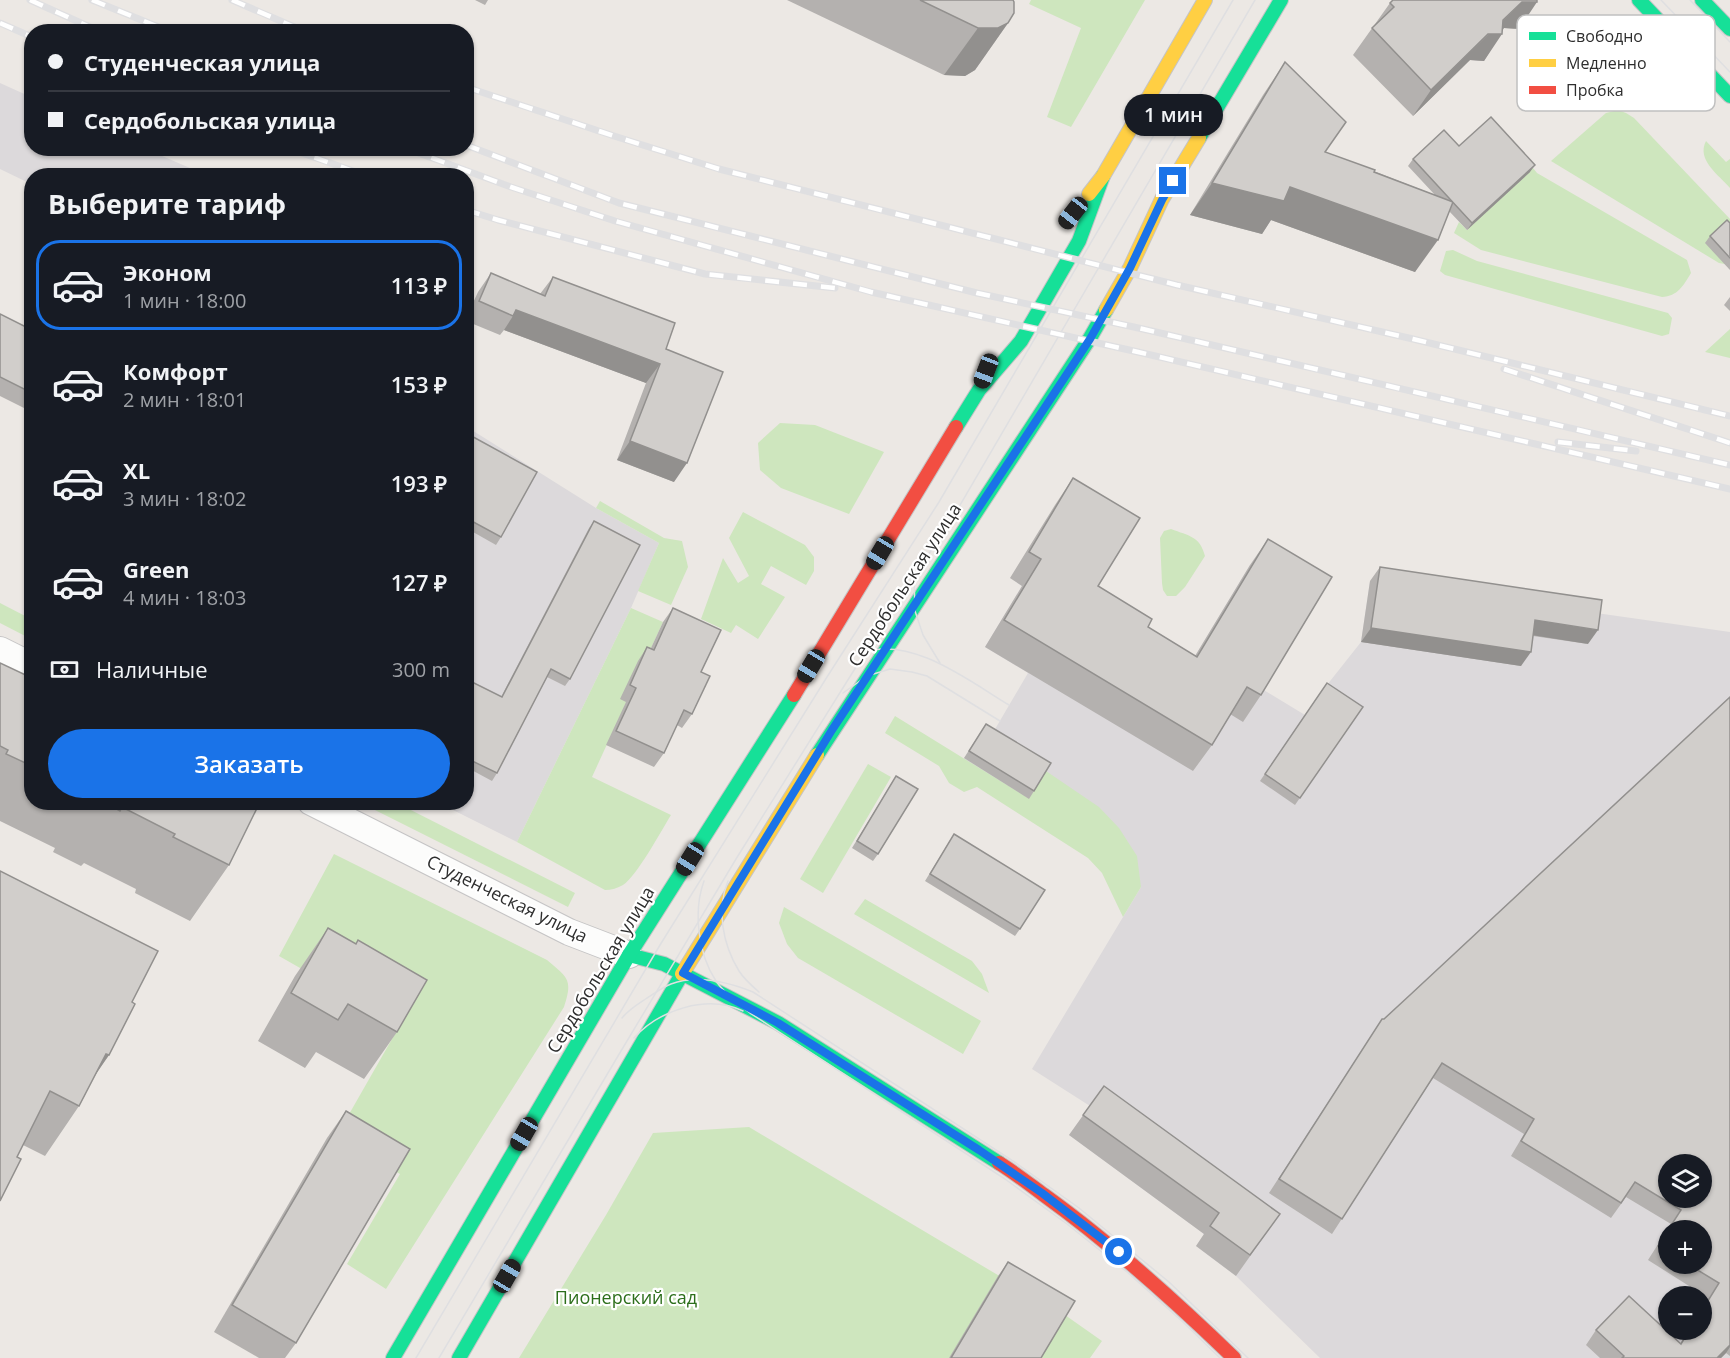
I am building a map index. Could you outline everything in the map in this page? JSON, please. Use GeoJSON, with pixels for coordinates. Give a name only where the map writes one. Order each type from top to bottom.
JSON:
{"type":"FeatureCollection","features":[{"type":"Feature","properties":{"kind":"main road","name":"Сердобольская улица"},"geometry":{"type":"LineString","coordinates":[[1073,213],[1103,176],[1205,0]]}},
{"type":"Feature","properties":{"kind":"main road","name":"Сердобольская улица"},"geometry":{"type":"LineString","coordinates":[[459,1358],[683,973],[832,730],[1090,339],[1130,268],[1162,200],[1281,0]]}},
{"type":"Feature","properties":{"kind":"main road"},"geometry":{"type":"LineString","coordinates":[[1639,0],[1653,15]]}},
{"type":"Feature","properties":{"kind":"main road"},"geometry":{"type":"LineString","coordinates":[[1702,0],[1730,29]]}},
{"type":"Feature","properties":{"kind":"main road"},"geometry":{"type":"LineString","coordinates":[[1715,80],[1730,96]]}},
{"type":"Feature","properties":{"kind":"main road","name":"Сердобольская улица"},"geometry":{"type":"LineString","coordinates":[[393,1358],[629,955],[800,685],[979,390],[1022,341],[1079,241],[1103,176]]}},
{"type":"Feature","properties":{"kind":"main road","name":"Сердобольская улица"},"geometry":{"type":"LineString","coordinates":[[1126,244],[1162,200]]}},
{"type":"Feature","properties":{"kind":"main road","name":"Сердобольская улица"},"geometry":{"type":"LineString","coordinates":[[1034,421],[1066,349]]}},
{"type":"Feature","properties":{"kind":"main road","name":"Сердобольская улица"},"geometry":{"type":"LineString","coordinates":[[979,390],[994,351]]}},
{"type":"Feature","properties":{"kind":"main road","name":"Студенческая улица"},"geometry":{"type":"LineString","coordinates":[[629,955],[664,964],[778,1023],[1019,1177],[1133,1264],[1234,1358]]}},
{"type":"Feature","properties":{"kind":"street"},"geometry":{"type":"LineString","coordinates":[[0,650],[24,662]]}},
{"type":"Feature","properties":{"kind":"street","name":"Студенческая улица"},"geometry":{"type":"LineString","coordinates":[[327,810],[569,932],[629,955]]}},
{"type":"Feature","properties":{"kind":"shaded area"},"geometry":{"type":"Polygon","coordinates":[[[0,83],[24,94],[24,156],[162,156],[190,168],[24,168],[24,181],[0,169],[0,83]]]}},
{"type":"Feature","properties":{"kind":"shaded area"},"geometry":{"type":"Polygon","coordinates":[[[474,431],[596,508],[659,543],[631,608],[517,842],[453,810],[474,810],[474,431]]]}},
{"type":"Feature","properties":{"kind":"shaded area"},"geometry":{"type":"Polygon","coordinates":[[[1250,565],[1262,689],[1305,715],[1361,642],[1370,581],[1730,632],[1730,1358],[1320,1358],[1236,1276],[1196,1246],[1204,1234],[1069,1135],[1090,1106],[1032,1069],[1141,887],[1029,799],[964,759],[981,731],[991,736],[1028,673],[985,647],[1022,586],[1010,578],[1080,613],[1179,683],[1250,565]]]}},
{"type":"Feature","properties":{"kind":"green space"},"geometry":{"type":"Polygon","coordinates":[[[1031,0],[1145,0],[1071,127],[1047,117],[1081,28],[1029,4],[1031,0]]]}},
{"type":"Feature","properties":{"kind":"green space"},"geometry":{"type":"Polygon","coordinates":[[[1621,111],[1634,118],[1730,219],[1730,265],[1719,263],[1551,161],[1606,113],[1621,111]]]}},
{"type":"Feature","properties":{"kind":"green space"},"geometry":{"type":"Polygon","coordinates":[[[1706,141],[1726,162],[1730,159],[1730,188],[1706,161],[1704,148],[1706,141]]]}},
{"type":"Feature","properties":{"kind":"green space"},"geometry":{"type":"Polygon","coordinates":[[[1533,168],[1537,173],[1687,260],[1691,273],[1683,286],[1672,295],[1662,297],[1481,250],[1454,233],[1459,222],[1467,230],[1533,168]]]}},
{"type":"Feature","properties":{"kind":"green space"},"geometry":{"type":"Polygon","coordinates":[[[1453,250],[1477,261],[1668,313],[1672,318],[1669,334],[1662,336],[1445,275],[1440,271],[1446,251],[1453,250]]]}},
{"type":"Feature","properties":{"kind":"green space"},"geometry":{"type":"Polygon","coordinates":[[[1730,329],[1730,358],[1705,352],[1730,329]]]}},
{"type":"Feature","properties":{"kind":"green space"},"geometry":{"type":"Polygon","coordinates":[[[780,423],[815,425],[884,452],[849,514],[781,488],[760,470],[758,443],[780,423]]]}},
{"type":"Feature","properties":{"kind":"green space"},"geometry":{"type":"Polygon","coordinates":[[[600,501],[664,538],[682,541],[688,567],[671,605],[638,591],[659,543],[596,508],[600,501]]]}},
{"type":"Feature","properties":{"kind":"green space"},"geometry":{"type":"Polygon","coordinates":[[[743,512],[805,545],[814,557],[814,571],[806,585],[771,566],[761,584],[785,597],[758,639],[736,625],[731,633],[701,619],[723,558],[738,583],[749,576],[729,538],[743,512]]]}},
{"type":"Feature","properties":{"kind":"green space"},"geometry":{"type":"Polygon","coordinates":[[[1171,529],[1197,541],[1205,556],[1185,587],[1176,596],[1167,596],[1162,583],[1160,538],[1164,531],[1171,529]]]}},
{"type":"Feature","properties":{"kind":"green space"},"geometry":{"type":"Polygon","coordinates":[[[0,603],[24,615],[24,635],[0,623],[0,603]]]}},
{"type":"Feature","properties":{"kind":"green space"},"geometry":{"type":"Polygon","coordinates":[[[631,608],[663,622],[592,777],[671,815],[629,880],[619,887],[605,890],[517,842],[631,608]]]}},
{"type":"Feature","properties":{"kind":"green space"},"geometry":{"type":"Polygon","coordinates":[[[895,716],[1028,798],[1046,771],[1099,807],[1119,828],[1137,856],[1141,887],[1123,917],[1102,873],[1088,858],[977,787],[964,792],[949,783],[939,766],[885,733],[895,716]]]}},
{"type":"Feature","properties":{"kind":"green space"},"geometry":{"type":"Polygon","coordinates":[[[868,764],[891,777],[823,893],[800,879],[868,764]]]}},
{"type":"Feature","properties":{"kind":"green space"},"geometry":{"type":"Polygon","coordinates":[[[375,810],[411,810],[575,893],[568,907],[375,810]]]}},
{"type":"Feature","properties":{"kind":"green space"},"geometry":{"type":"Polygon","coordinates":[[[334,854],[547,960],[564,975],[568,985],[564,1007],[386,1289],[347,1264],[400,1174],[336,1137],[400,1025],[279,956],[334,854]]]}},
{"type":"Feature","properties":{"kind":"green space"},"geometry":{"type":"Polygon","coordinates":[[[865,899],[972,961],[982,974],[989,993],[854,914],[865,899]]]}},
{"type":"Feature","properties":{"kind":"green space"},"geometry":{"type":"Polygon","coordinates":[[[784,907],[981,1021],[963,1054],[798,958],[787,944],[779,923],[784,907]]]}},
{"type":"Feature","properties":{"kind":"green space","name":"Пионерский сад"},"geometry":{"type":"Polygon","coordinates":[[[749,1127],[1065,1315],[1102,1341],[1090,1358],[519,1358],[653,1133],[749,1127]]]}},
{"type":"Feature","properties":{"kind":"building"},"geometry":{"type":"Polygon","coordinates":[[[920,0],[1013,0],[1014,13],[1008,23],[998,28],[978,28],[920,0]]]}},
{"type":"Feature","properties":{"kind":"building"},"geometry":{"type":"Polygon","coordinates":[[[1393,0],[1537,0],[1537,2],[1522,2],[1503,20],[1502,34],[1488,34],[1431,90],[1372,28],[1394,7],[1390,3],[1393,0]]]}},
{"type":"Feature","properties":{"kind":"building"},"geometry":{"type":"Polygon","coordinates":[[[1285,62],[1346,122],[1325,152],[1453,202],[1438,240],[1290,187],[1284,201],[1212,183],[1285,62]]]}},
{"type":"Feature","properties":{"kind":"building"},"geometry":{"type":"Polygon","coordinates":[[[1491,117],[1535,165],[1472,223],[1413,159],[1444,130],[1459,146],[1491,117]]]}},
{"type":"Feature","properties":{"kind":"building"},"geometry":{"type":"Polygon","coordinates":[[[1727,220],[1730,223],[1730,258],[1710,236],[1727,220]]]}},
{"type":"Feature","properties":{"kind":"building"},"geometry":{"type":"Polygon","coordinates":[[[491,273],[545,296],[553,277],[675,323],[666,349],[723,372],[687,463],[630,441],[660,364],[516,310],[513,316],[479,301],[491,273]]]}},
{"type":"Feature","properties":{"kind":"building"},"geometry":{"type":"Polygon","coordinates":[[[0,314],[24,326],[24,389],[0,377],[0,314]]]}},
{"type":"Feature","properties":{"kind":"building"},"geometry":{"type":"Polygon","coordinates":[[[474,437],[537,472],[501,537],[474,522],[474,437]]]}},
{"type":"Feature","properties":{"kind":"building"},"geometry":{"type":"Polygon","coordinates":[[[1073,478],[1140,518],[1098,586],[1152,619],[1148,627],[1197,657],[1268,539],[1332,577],[1261,695],[1247,687],[1212,745],[1004,620],[1041,559],[1029,552],[1073,478]]]}},
{"type":"Feature","properties":{"kind":"building"},"geometry":{"type":"Polygon","coordinates":[[[594,521],[640,545],[570,679],[551,669],[497,773],[474,762],[474,683],[502,697],[594,521]]]}},
{"type":"Feature","properties":{"kind":"building"},"geometry":{"type":"Polygon","coordinates":[[[1380,567],[1602,600],[1598,630],[1535,620],[1531,652],[1371,628],[1380,567]]]}},
{"type":"Feature","properties":{"kind":"building"},"geometry":{"type":"Polygon","coordinates":[[[673,608],[721,630],[701,672],[710,676],[692,714],[684,710],[664,753],[616,731],[636,688],[630,685],[647,647],[654,650],[673,608]]]}},
{"type":"Feature","properties":{"kind":"building"},"geometry":{"type":"Polygon","coordinates":[[[0,663],[24,674],[24,762],[6,754],[8,750],[0,746],[0,663]]]}},
{"type":"Feature","properties":{"kind":"building"},"geometry":{"type":"Polygon","coordinates":[[[1327,683],[1363,707],[1300,798],[1265,774],[1327,683]]]}},
{"type":"Feature","properties":{"kind":"building"},"geometry":{"type":"Polygon","coordinates":[[[1730,697],[1730,1345],[1717,1358],[1622,1358],[1624,1356],[1596,1330],[1629,1296],[1658,1323],[1658,1340],[1677,1340],[1681,1344],[1683,1340],[1712,1340],[1712,1294],[1719,1283],[1704,1274],[1712,1274],[1712,1220],[1674,1220],[1681,1210],[1678,1208],[1712,1208],[1712,1154],[1658,1154],[1658,1196],[1635,1182],[1621,1203],[1521,1141],[1534,1119],[1442,1063],[1342,1219],[1279,1179],[1384,1019],[1730,697]]]}},
{"type":"Feature","properties":{"kind":"building"},"geometry":{"type":"Polygon","coordinates":[[[986,724],[1051,763],[1034,791],[969,751],[986,724]]]}},
{"type":"Feature","properties":{"kind":"building"},"geometry":{"type":"Polygon","coordinates":[[[896,776],[918,789],[878,854],[857,841],[896,776]]]}},
{"type":"Feature","properties":{"kind":"building"},"geometry":{"type":"Polygon","coordinates":[[[128,810],[256,810],[229,865],[173,837],[175,834],[128,810]]]}},
{"type":"Feature","properties":{"kind":"building"},"geometry":{"type":"Polygon","coordinates":[[[954,834],[1045,890],[1020,929],[930,874],[954,834]]]}},
{"type":"Feature","properties":{"kind":"building"},"geometry":{"type":"Polygon","coordinates":[[[0,871],[158,951],[132,1002],[135,1004],[79,1106],[50,1091],[17,1157],[21,1159],[0,1201],[0,871]]]}},
{"type":"Feature","properties":{"kind":"building"},"geometry":{"type":"Polygon","coordinates":[[[328,928],[356,944],[358,940],[427,980],[397,1032],[348,1004],[338,1020],[291,993],[328,928]]]}},
{"type":"Feature","properties":{"kind":"building"},"geometry":{"type":"Polygon","coordinates":[[[1104,1086],[1280,1214],[1250,1255],[1210,1226],[1219,1213],[1083,1115],[1104,1086]]]}},
{"type":"Feature","properties":{"kind":"building"},"geometry":{"type":"Polygon","coordinates":[[[346,1111],[410,1149],[296,1343],[232,1305],[346,1111]]]}},
{"type":"Feature","properties":{"kind":"building"},"geometry":{"type":"Polygon","coordinates":[[[1008,1262],[1075,1301],[1041,1358],[951,1358],[1008,1262]]]}},
{"type":"Feature","properties":{"kind":"tram line"},"geometry":{"type":"LineString","coordinates":[[416,1358],[660,945],[939,502],[1233,0]]}},
{"type":"Feature","properties":{"kind":"tram line"},"geometry":{"type":"LineString","coordinates":[[439,1358],[736,859],[956,512],[1255,0]]}},
{"type":"Feature","properties":{"kind":"tram line"},"geometry":{"type":"LineString","coordinates":[[1661,0],[1675,15]]}},
{"type":"Feature","properties":{"kind":"tram line"},"geometry":{"type":"LineString","coordinates":[[1690,0],[1704,15]]}},
{"type":"Feature","properties":{"kind":"tram line"},"geometry":{"type":"LineString","coordinates":[[1715,26],[1730,42]]}},
{"type":"Feature","properties":{"kind":"tram line"},"geometry":{"type":"LineString","coordinates":[[1715,56],[1730,72]]}},
{"type":"Feature","properties":{"kind":"tram line"},"geometry":{"type":"LineString","coordinates":[[914,577],[915,611],[923,635],[940,663]]}},
{"type":"Feature","properties":{"kind":"tram line"},"geometry":{"type":"LineString","coordinates":[[862,653],[881,649],[900,650],[919,655],[958,673],[1009,705]]}},
{"type":"Feature","properties":{"kind":"tram line"},"geometry":{"type":"LineString","coordinates":[[843,693],[867,676],[890,669],[912,672],[927,676],[1000,721]]}},
{"type":"Feature","properties":{"kind":"tram line"},"geometry":{"type":"LineString","coordinates":[[704,881],[698,919],[701,945],[710,970],[723,990],[750,1013],[1005,1179],[1067,1224],[1127,1272],[1220,1358]]}},
{"type":"Feature","properties":{"kind":"tram line"},"geometry":{"type":"LineString","coordinates":[[728,881],[722,904],[725,939],[739,971],[759,992]]}},
{"type":"Feature","properties":{"kind":"tram line"},"geometry":{"type":"LineString","coordinates":[[622,1018],[659,990],[681,981],[713,980],[753,992],[1016,1163],[1079,1208],[1169,1282],[1248,1358]]}},
{"type":"Feature","properties":{"kind":"tram line"},"geometry":{"type":"LineString","coordinates":[[634,1038],[657,1020],[684,1008],[714,1004],[743,1011]]}},
{"type":"Feature","properties":{"kind":"railway"},"geometry":{"type":"LineString","coordinates":[[30,0],[83,24]]}},
{"type":"Feature","properties":{"kind":"railway"},"geometry":{"type":"LineString","coordinates":[[92,0],[151,24]]}},
{"type":"Feature","properties":{"kind":"railway"},"geometry":{"type":"LineString","coordinates":[[232,0],[288,24]]}},
{"type":"Feature","properties":{"kind":"railway"},"geometry":{"type":"LineString","coordinates":[[0,23],[24,34]]}},
{"type":"Feature","properties":{"kind":"railway"},"geometry":{"type":"LineString","coordinates":[[474,90],[719,169],[1177,285],[1413,339],[1730,416]]}},
{"type":"Feature","properties":{"kind":"railway"},"geometry":{"type":"LineString","coordinates":[[474,148],[619,203],[977,293],[1143,329],[1730,465]]}},
{"type":"Feature","properties":{"kind":"railway"},"geometry":{"type":"LineString","coordinates":[[311,156],[344,168]]}},
{"type":"Feature","properties":{"kind":"railway"},"geometry":{"type":"LineString","coordinates":[[427,156],[459,168]]}},
{"type":"Feature","properties":{"kind":"railway"},"geometry":{"type":"LineString","coordinates":[[474,173],[615,221],[871,292],[1730,489]]}},
{"type":"Feature","properties":{"kind":"railway"},"geometry":{"type":"LineString","coordinates":[[474,212],[705,274],[835,288]]}},
{"type":"Feature","properties":{"kind":"railway"},"geometry":{"type":"LineString","coordinates":[[1504,369],[1730,443]]}},
{"type":"Feature","properties":{"kind":"railway"},"geometry":{"type":"LineString","coordinates":[[1558,442],[1636,451]]}},
{"type":"Feature","properties":{"kind":"traffic: fast"},"geometry":{"type":"LineString","coordinates":[[1199,138],[1281,0]]}},
{"type":"Feature","properties":{"kind":"traffic: fast"},"geometry":{"type":"LineString","coordinates":[[1639,0],[1653,15]]}},
{"type":"Feature","properties":{"kind":"traffic: fast"},"geometry":{"type":"LineString","coordinates":[[1702,0],[1730,29]]}},
{"type":"Feature","properties":{"kind":"traffic: fast"},"geometry":{"type":"LineString","coordinates":[[1715,80],[1730,96]]}},
{"type":"Feature","properties":{"kind":"traffic: fast"},"geometry":{"type":"LineString","coordinates":[[956,427],[979,390],[1021,341],[1079,241],[1103,176]]}},
{"type":"Feature","properties":{"kind":"traffic: fast"},"geometry":{"type":"LineString","coordinates":[[817,755],[1090,338],[1106,310]]}},
{"type":"Feature","properties":{"kind":"traffic: fast"},"geometry":{"type":"LineString","coordinates":[[393,1358],[629,955],[794,695]]}},
{"type":"Feature","properties":{"kind":"traffic: fast"},"geometry":{"type":"LineString","coordinates":[[629,955],[664,964],[778,1023],[999,1163]]}},
{"type":"Feature","properties":{"kind":"traffic: fast"},"geometry":{"type":"LineString","coordinates":[[459,1358],[682,974]]}},
{"type":"Feature","properties":{"kind":"traffic: slow"},"geometry":{"type":"LineString","coordinates":[[1089,194],[1103,176],[1205,0]]}},
{"type":"Feature","properties":{"kind":"traffic: slow"},"geometry":{"type":"LineString","coordinates":[[1106,310],[1130,268],[1162,199],[1199,138]]}},
{"type":"Feature","properties":{"kind":"traffic: slow"},"geometry":{"type":"LineString","coordinates":[[682,974],[817,755]]}},
{"type":"Feature","properties":{"kind":"traffic: jam"},"geometry":{"type":"LineString","coordinates":[[794,695],[956,427]]}},
{"type":"Feature","properties":{"kind":"traffic: jam"},"geometry":{"type":"LineString","coordinates":[[999,1163],[1118,1253],[1234,1358]]}},
{"type":"Feature","properties":{"kind":"route"},"geometry":{"type":"LineString","coordinates":[[1119,1252],[1042,1193],[979,1150],[778,1023],[683,973],[832,730],[1090,339],[1130,268],[1173,181]]}}]}
